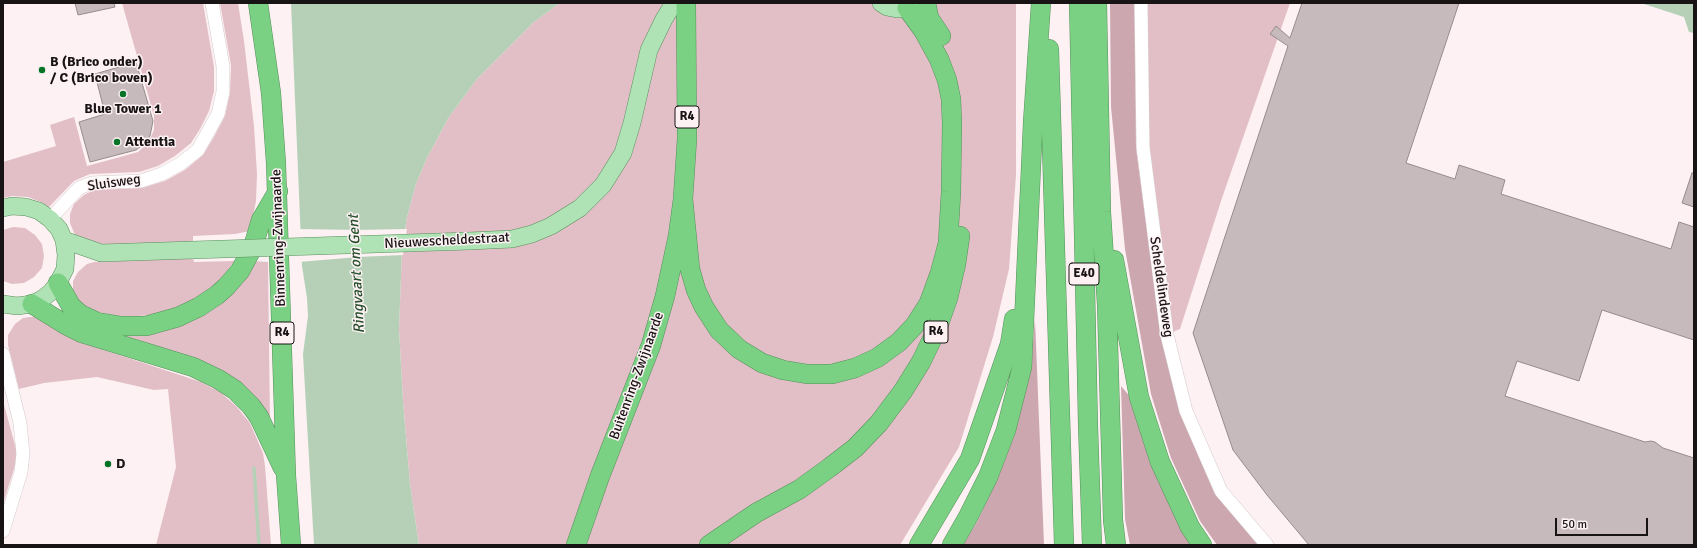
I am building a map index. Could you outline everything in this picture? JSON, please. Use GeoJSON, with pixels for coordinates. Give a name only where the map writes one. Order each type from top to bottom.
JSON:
{"type":"FeatureCollection","features":[{"type":"Feature","properties":{"kind":"highway","name":"Binnenring-Zwijnaarde"},"geometry":{"type":"LineString","coordinates":[[258,3],[271,93],[278,192],[286,475],[291,545]]}},
{"type":"Feature","properties":{"kind":"highway","name":"Buitenring-Zwijnaarde"},"geometry":{"type":"LineString","coordinates":[[576,545],[600,476],[651,345],[665,296],[676,244],[683,199],[687,139],[686,3]]}},
{"type":"Feature","properties":{"kind":"highway","name":"R4"},"geometry":{"type":"LineString","coordinates":[[709,545],[756,513],[800,489],[855,448],[879,423],[903,391],[921,362],[937,329],[948,298],[956,264],[962,225],[964,104],[961,85],[955,65],[948,49],[929,18],[926,3]]}},
{"type":"Feature","properties":{"kind":"highway"},"geometry":{"type":"LineString","coordinates":[[952,545],[988,477],[1006,430],[1022,367],[1027,235],[1041,3]]}},
{"type":"Feature","properties":{"kind":"highway","name":"E40"},"geometry":{"type":"LineString","coordinates":[[1048,3],[1064,545]]}},
{"type":"Feature","properties":{"kind":"highway","name":"E40"},"geometry":{"type":"LineString","coordinates":[[1079,3],[1087,409],[1092,545]]}},
{"type":"Feature","properties":{"kind":"highway"},"geometry":{"type":"LineString","coordinates":[[1097,3],[1101,212],[1107,305],[1113,520],[1116,545]]}},
{"type":"Feature","properties":{"kind":"highway","name":"R4"},"geometry":{"type":"LineString","coordinates":[[683,199],[690,268],[696,290],[704,307],[719,330],[740,349],[762,363],[783,370],[807,374],[832,374],[855,368],[877,358],[899,342],[915,325],[929,303],[940,273],[948,243],[951,192],[951,99],[947,80],[939,59],[923,30],[913,6]]}},
{"type":"Feature","properties":{"kind":"highway"},"geometry":{"type":"LineString","coordinates":[[1099,107],[1113,250],[1139,397],[1160,462],[1190,527],[1202,545]]}},
{"type":"Feature","properties":{"kind":"highway","name":"R4"},"geometry":{"type":"LineString","coordinates":[[89,327],[146,326],[165,322],[199,308],[226,287],[240,271],[253,247],[261,220],[278,192]]}},
{"type":"Feature","properties":{"kind":"highway"},"geometry":{"type":"LineString","coordinates":[[919,545],[970,459],[984,420],[1010,344],[1027,235]]}},
{"type":"Feature","properties":{"kind":"highway","name":"R4"},"geometry":{"type":"LineString","coordinates":[[63,284],[71,306],[80,314],[89,327]]}},
{"type":"Feature","properties":{"kind":"highway","name":"R4"},"geometry":{"type":"LineString","coordinates":[[32,304],[54,317],[89,327],[193,367],[218,379],[235,390],[251,406],[258,417],[286,475]]}},
{"type":"Feature","properties":{"kind":"main road","name":"Nieuwescheldestraat"},"geometry":{"type":"LineString","coordinates":[[32,304],[42,299],[63,284],[83,259],[101,253],[469,242],[512,239],[532,234],[551,226],[580,208],[603,185],[623,153],[649,50],[664,19],[674,3]]}},
{"type":"Feature","properties":{"kind":"main road"},"geometry":{"type":"LineString","coordinates":[[881,3],[887,7],[897,9],[913,6]]}},
{"type":"Feature","properties":{"kind":"main road"},"geometry":{"type":"LineString","coordinates":[[3,208],[12,206],[26,206],[39,211],[50,219],[58,229],[64,240],[66,255],[63,284]]}},
{"type":"Feature","properties":{"kind":"main road","name":"Nieuwescheldestraat"},"geometry":{"type":"LineString","coordinates":[[64,240],[101,253]]}},
{"type":"Feature","properties":{"kind":"main road"},"geometry":{"type":"LineString","coordinates":[[3,304],[17,306],[32,304]]}},
{"type":"Feature","properties":{"kind":"street","name":"Sluisweg"},"geometry":{"type":"LineString","coordinates":[[50,219],[79,188],[92,183],[141,181],[162,174],[180,164],[198,150],[218,114],[223,92],[223,66],[212,3]]}},
{"type":"Feature","properties":{"kind":"street","name":"Scheldelindeweg"},"geometry":{"type":"LineString","coordinates":[[1141,3],[1143,147],[1167,336],[1186,411],[1220,491],[1266,545]]}},
{"type":"Feature","properties":{"kind":"street"},"geometry":{"type":"LineString","coordinates":[[3,356],[20,423],[23,454],[21,472],[3,531]]}},
{"type":"Feature","properties":{"kind":"shaded area"},"geometry":{"type":"Polygon","coordinates":[[[122,3],[203,3],[214,67],[214,91],[209,111],[200,129],[191,143],[175,156],[158,166],[139,172],[90,174],[74,181],[49,207],[28,197],[12,196],[3,198],[3,162],[56,146],[50,125],[74,117],[87,166],[138,152],[148,143],[154,130],[154,116],[122,3]]]}},
{"type":"Feature","properties":{"kind":"shaded area"},"geometry":{"type":"Polygon","coordinates":[[[220,3],[238,3],[244,41],[254,126],[257,174],[256,201],[250,231],[235,234],[193,236],[193,243],[95,246],[75,235],[70,223],[70,214],[74,204],[84,195],[94,190],[142,188],[165,181],[185,170],[203,155],[225,116],[230,93],[231,65],[220,3]]]}},
{"type":"Feature","properties":{"kind":"shaded area"},"geometry":{"type":"Polygon","coordinates":[[[560,3],[1016,3],[1016,175],[1009,269],[993,337],[959,447],[900,545],[419,545],[410,484],[399,329],[402,249],[407,217],[416,184],[427,158],[449,117],[477,79],[534,22],[560,3]]]}},
{"type":"Feature","properties":{"kind":"shaded area"},"geometry":{"type":"Polygon","coordinates":[[[1110,3],[1135,3],[1136,148],[1161,337],[1180,413],[1215,494],[1258,545],[1217,545],[1200,521],[1171,458],[1151,394],[1125,249],[1111,107],[1110,3]]]}},
{"type":"Feature","properties":{"kind":"shaded area"},"geometry":{"type":"Polygon","coordinates":[[[1135,3],[1290,3],[1222,198],[1180,329],[1161,337],[1136,148],[1135,3]]]}},
{"type":"Feature","properties":{"kind":"shaded area"},"geometry":{"type":"Polygon","coordinates":[[[13,227],[25,228],[35,235],[42,244],[44,256],[42,268],[34,277],[24,283],[12,284],[3,281],[3,230],[13,227]]]}},
{"type":"Feature","properties":{"kind":"shaded area"},"geometry":{"type":"Polygon","coordinates":[[[193,258],[194,262],[235,261],[217,283],[203,295],[178,308],[153,315],[123,317],[98,312],[79,303],[73,291],[73,281],[78,272],[87,264],[94,262],[193,258]]]}},
{"type":"Feature","properties":{"kind":"shaded area"},"geometry":{"type":"Polygon","coordinates":[[[252,261],[268,262],[270,424],[255,401],[116,334],[158,333],[203,316],[217,307],[252,261]]]}},
{"type":"Feature","properties":{"kind":"shaded area"},"geometry":{"type":"Polygon","coordinates":[[[36,317],[88,344],[101,349],[201,382],[220,392],[236,406],[250,423],[263,453],[271,545],[156,545],[176,467],[168,389],[154,390],[97,377],[44,383],[19,389],[8,345],[8,335],[15,324],[23,318],[36,317]]]}},
{"type":"Feature","properties":{"kind":"shaded area"},"geometry":{"type":"Polygon","coordinates":[[[1035,319],[1044,545],[963,545],[977,522],[997,480],[1015,433],[1031,368],[1035,319]]]}},
{"type":"Feature","properties":{"kind":"shaded area"},"geometry":{"type":"Polygon","coordinates":[[[1121,386],[1132,399],[1193,545],[1130,545],[1125,519],[1121,386]]]}},
{"type":"Feature","properties":{"kind":"shaded area"},"geometry":{"type":"Polygon","coordinates":[[[3,401],[18,456],[3,504],[3,401]]]}},
{"type":"Feature","properties":{"kind":"water","name":"Ringvaart om Gent"},"geometry":{"type":"Polygon","coordinates":[[[291,3],[560,3],[534,22],[477,79],[449,117],[427,158],[416,184],[407,217],[402,249],[399,329],[410,484],[419,545],[314,545],[303,354],[308,316],[302,266],[291,3]]]}},
{"type":"Feature","properties":{"kind":"water"},"geometry":{"type":"Polygon","coordinates":[[[1641,3],[1694,3],[1694,33],[1689,32],[1684,17],[1641,3]]]}},
{"type":"Feature","properties":{"kind":"pier"},"geometry":{"type":"Polygon","coordinates":[[[298,229],[407,229],[403,255],[299,262],[298,229]]]}},
{"type":"Feature","properties":{"kind":"building"},"geometry":{"type":"Polygon","coordinates":[[[75,3],[114,3],[115,7],[78,15],[75,3]]]}},
{"type":"Feature","properties":{"kind":"building"},"geometry":{"type":"Polygon","coordinates":[[[1302,3],[1459,3],[1406,163],[1455,179],[1459,165],[1505,180],[1501,194],[1671,249],[1679,222],[1694,227],[1694,340],[1602,310],[1579,381],[1517,361],[1505,396],[1645,442],[1655,442],[1663,448],[1694,458],[1694,545],[1309,545],[1267,495],[1233,450],[1193,333],[1288,46],[1270,34],[1276,26],[1290,38],[1302,3]]]}},
{"type":"Feature","properties":{"kind":"building","name":"Blue Tower 1"},"geometry":{"type":"Polygon","coordinates":[[[136,62],[153,121],[150,136],[144,144],[136,150],[90,162],[79,122],[105,114],[95,74],[136,62]]]}},
{"type":"Feature","properties":{"kind":"building"},"geometry":{"type":"Polygon","coordinates":[[[1692,173],[1694,173],[1694,207],[1682,203],[1692,173]]]}},
{"type":"Feature","properties":{"kind":"waterway"},"geometry":{"type":"LineString","coordinates":[[254,468],[259,545]]}},
{"type":"Feature","properties":{"kind":"place","name":"B (Brico onder) / C (Brico boven)"},"geometry":{"type":"Point","coordinates":[42,70]}},
{"type":"Feature","properties":{"kind":"place","name":"Blue Tower 1"},"geometry":{"type":"Point","coordinates":[123,94]}},
{"type":"Feature","properties":{"kind":"place","name":"Attentia"},"geometry":{"type":"Point","coordinates":[117,142]}},
{"type":"Feature","properties":{"kind":"place","name":"D"},"geometry":{"type":"Point","coordinates":[108,464]}}]}
